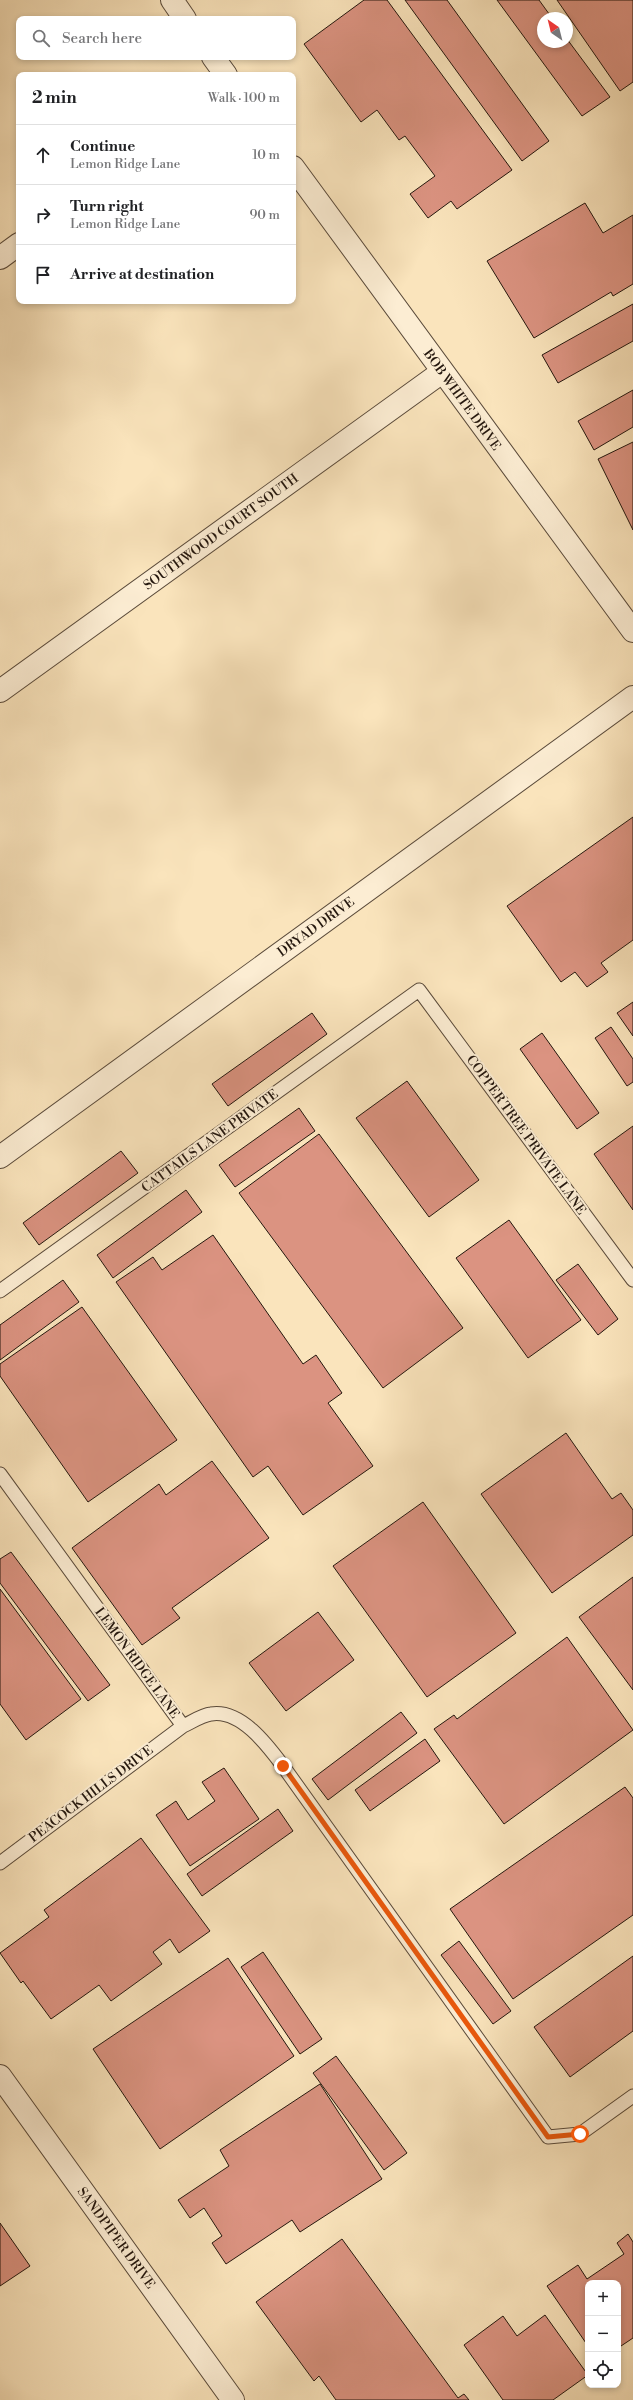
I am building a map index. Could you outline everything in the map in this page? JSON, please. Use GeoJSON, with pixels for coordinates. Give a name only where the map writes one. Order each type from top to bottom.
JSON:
{"type":"FeatureCollection","features":[{"type":"Feature","properties":{"kind":"street"},"geometry":{"type":"LineString","coordinates":[[172,0],[183,16]]}},
{"type":"Feature","properties":{"kind":"street"},"geometry":{"type":"LineString","coordinates":[[215,60],[224,72]]}},
{"type":"Feature","properties":{"kind":"street","name":"BOB WHITE DRIVE"},"geometry":{"type":"LineString","coordinates":[[296,171],[633,631]]}},
{"type":"Feature","properties":{"kind":"street"},"geometry":{"type":"LineString","coordinates":[[0,258],[16,246]]}},
{"type":"Feature","properties":{"kind":"street","name":"SOUTHWOOD COURT SOUTH"},"geometry":{"type":"LineString","coordinates":[[0,692],[442,372]]}},
{"type":"Feature","properties":{"kind":"street","name":"DRYAD DRIVE"},"geometry":{"type":"LineString","coordinates":[[0,1157],[633,697]]}},
{"type":"Feature","properties":{"kind":"street","name":"SANDPIPER DRIVE"},"geometry":{"type":"LineString","coordinates":[[0,2076],[233,2400]]}},
{"type":"Feature","properties":{"kind":"lane","name":"COPPER TREE PRIVATE LANE"},"geometry":{"type":"LineString","coordinates":[[419,990],[633,1280]]}},
{"type":"Feature","properties":{"kind":"lane","name":"CATTAILS LANE PRIVATE"},"geometry":{"type":"LineString","coordinates":[[0,1292],[419,990]]}},
{"type":"Feature","properties":{"kind":"lane","name":"LEMON RIDGE LANE"},"geometry":{"type":"LineString","coordinates":[[0,1474],[183,1726],[212,1714],[235,1718],[260,1736],[548,2137],[580,2134],[633,2096]]}},
{"type":"Feature","properties":{"kind":"lane","name":"PEACOCK HILLS DRIVE"},"geometry":{"type":"LineString","coordinates":[[0,1863],[183,1726]]}},
{"type":"Feature","properties":{"kind":"building"},"geometry":{"type":"Polygon","coordinates":[[[364,0],[387,0],[512,170],[457,209],[451,201],[428,218],[410,194],[435,176],[405,136],[399,140],[377,110],[361,122],[304,44],[364,0]]]}},
{"type":"Feature","properties":{"kind":"building"},"geometry":{"type":"Polygon","coordinates":[[[405,0],[447,0],[549,141],[522,161],[405,0]]]}},
{"type":"Feature","properties":{"kind":"building"},"geometry":{"type":"Polygon","coordinates":[[[497,0],[539,0],[548,12],[537,12],[537,48],[573,47],[610,97],[582,116],[497,0]]]}},
{"type":"Feature","properties":{"kind":"building"},"geometry":{"type":"Polygon","coordinates":[[[557,0],[633,0],[633,82],[620,91],[573,23],[573,12],[565,12],[557,0]]]}},
{"type":"Feature","properties":{"kind":"building"},"geometry":{"type":"Polygon","coordinates":[[[585,203],[603,233],[633,215],[633,284],[613,296],[611,292],[534,338],[487,261],[585,203]]]}},
{"type":"Feature","properties":{"kind":"building"},"geometry":{"type":"Polygon","coordinates":[[[633,304],[633,341],[558,383],[542,355],[633,304]]]}},
{"type":"Feature","properties":{"kind":"building"},"geometry":{"type":"Polygon","coordinates":[[[633,390],[633,427],[594,450],[578,421],[633,390]]]}},
{"type":"Feature","properties":{"kind":"building"},"geometry":{"type":"Polygon","coordinates":[[[633,442],[633,530],[598,459],[633,442]]]}},
{"type":"Feature","properties":{"kind":"building"},"geometry":{"type":"Polygon","coordinates":[[[633,817],[633,940],[601,963],[608,972],[587,987],[575,972],[561,982],[507,906],[633,817]]]}},
{"type":"Feature","properties":{"kind":"building"},"geometry":{"type":"Polygon","coordinates":[[[633,1002],[633,1036],[617,1013],[633,1002]]]}},
{"type":"Feature","properties":{"kind":"building"},"geometry":{"type":"Polygon","coordinates":[[[312,1013],[327,1034],[228,1106],[212,1084],[312,1013]]]}},
{"type":"Feature","properties":{"kind":"building"},"geometry":{"type":"Polygon","coordinates":[[[611,1027],[633,1059],[633,1082],[627,1086],[595,1038],[611,1027]]]}},
{"type":"Feature","properties":{"kind":"building"},"geometry":{"type":"Polygon","coordinates":[[[542,1033],[599,1113],[577,1129],[520,1049],[542,1033]]]}},
{"type":"Feature","properties":{"kind":"building"},"geometry":{"type":"Polygon","coordinates":[[[407,1081],[479,1180],[429,1217],[356,1118],[407,1081]]]}},
{"type":"Feature","properties":{"kind":"building"},"geometry":{"type":"Polygon","coordinates":[[[299,1108],[315,1131],[235,1187],[219,1165],[299,1108]]]}},
{"type":"Feature","properties":{"kind":"building"},"geometry":{"type":"Polygon","coordinates":[[[633,1126],[633,1210],[594,1154],[633,1126]]]}},
{"type":"Feature","properties":{"kind":"building"},"geometry":{"type":"Polygon","coordinates":[[[319,1134],[463,1328],[383,1388],[239,1193],[319,1134]]]}},
{"type":"Feature","properties":{"kind":"building"},"geometry":{"type":"Polygon","coordinates":[[[121,1151],[138,1173],[39,1245],[23,1223],[121,1151]]]}},
{"type":"Feature","properties":{"kind":"building"},"geometry":{"type":"Polygon","coordinates":[[[186,1190],[202,1212],[113,1278],[97,1255],[186,1190]]]}},
{"type":"Feature","properties":{"kind":"building"},"geometry":{"type":"Polygon","coordinates":[[[509,1220],[581,1320],[528,1358],[456,1258],[509,1220]]]}},
{"type":"Feature","properties":{"kind":"building"},"geometry":{"type":"Polygon","coordinates":[[[213,1235],[303,1364],[316,1355],[342,1393],[328,1403],[373,1466],[303,1515],[268,1466],[253,1477],[116,1282],[153,1257],[162,1270],[213,1235]]]}},
{"type":"Feature","properties":{"kind":"building"},"geometry":{"type":"Polygon","coordinates":[[[578,1264],[618,1319],[598,1335],[556,1280],[578,1264]]]}},
{"type":"Feature","properties":{"kind":"building"},"geometry":{"type":"Polygon","coordinates":[[[63,1280],[79,1302],[0,1360],[0,1325],[63,1280]]]}},
{"type":"Feature","properties":{"kind":"building"},"geometry":{"type":"Polygon","coordinates":[[[82,1307],[177,1440],[88,1502],[0,1376],[0,1364],[82,1307]]]}},
{"type":"Feature","properties":{"kind":"building"},"geometry":{"type":"Polygon","coordinates":[[[566,1433],[612,1499],[621,1493],[633,1510],[633,1535],[552,1593],[481,1494],[566,1433]]]}},
{"type":"Feature","properties":{"kind":"building"},"geometry":{"type":"Polygon","coordinates":[[[212,1461],[269,1538],[172,1608],[180,1618],[142,1645],[72,1548],[159,1484],[166,1495],[212,1461]]]}},
{"type":"Feature","properties":{"kind":"building"},"geometry":{"type":"Polygon","coordinates":[[[423,1502],[516,1633],[427,1697],[333,1566],[423,1502]]]}},
{"type":"Feature","properties":{"kind":"building"},"geometry":{"type":"Polygon","coordinates":[[[11,1552],[110,1685],[88,1701],[0,1583],[0,1559],[11,1552]]]}},
{"type":"Feature","properties":{"kind":"building"},"geometry":{"type":"Polygon","coordinates":[[[633,1577],[633,1690],[579,1617],[633,1577]]]}},
{"type":"Feature","properties":{"kind":"building"},"geometry":{"type":"Polygon","coordinates":[[[0,1589],[81,1699],[26,1740],[0,1704],[0,1589]]]}},
{"type":"Feature","properties":{"kind":"building"},"geometry":{"type":"Polygon","coordinates":[[[318,1612],[354,1660],[286,1711],[249,1663],[318,1612]]]}},
{"type":"Feature","properties":{"kind":"building"},"geometry":{"type":"Polygon","coordinates":[[[567,1637],[633,1730],[504,1824],[434,1729],[454,1715],[457,1719],[567,1637]]]}},
{"type":"Feature","properties":{"kind":"building"},"geometry":{"type":"Polygon","coordinates":[[[401,1712],[417,1733],[328,1800],[312,1779],[401,1712]]]}},
{"type":"Feature","properties":{"kind":"building"},"geometry":{"type":"Polygon","coordinates":[[[425,1739],[440,1761],[370,1811],[355,1790],[425,1739]]]}},
{"type":"Feature","properties":{"kind":"building"},"geometry":{"type":"Polygon","coordinates":[[[224,1768],[259,1819],[190,1866],[156,1815],[176,1801],[188,1820],[215,1801],[202,1782],[224,1768]]]}},
{"type":"Feature","properties":{"kind":"building"},"geometry":{"type":"Polygon","coordinates":[[[625,1787],[633,1798],[633,1915],[513,1999],[450,1909],[625,1787]]]}},
{"type":"Feature","properties":{"kind":"building"},"geometry":{"type":"Polygon","coordinates":[[[278,1809],[293,1831],[202,1896],[187,1874],[278,1809]]]}},
{"type":"Feature","properties":{"kind":"building"},"geometry":{"type":"Polygon","coordinates":[[[141,1838],[210,1931],[179,1953],[170,1939],[153,1952],[162,1964],[111,2001],[99,1985],[51,2019],[23,1981],[21,1983],[0,1953],[49,1917],[44,1910],[141,1838]]]}},
{"type":"Feature","properties":{"kind":"building"},"geometry":{"type":"Polygon","coordinates":[[[459,1941],[511,2011],[493,2024],[441,1955],[459,1941]]]}},
{"type":"Feature","properties":{"kind":"building"},"geometry":{"type":"Polygon","coordinates":[[[263,1952],[322,2039],[300,2054],[241,1967],[263,1952]]]}},
{"type":"Feature","properties":{"kind":"building"},"geometry":{"type":"Polygon","coordinates":[[[633,1956],[633,2031],[570,2077],[534,2027],[633,1956]]]}},
{"type":"Feature","properties":{"kind":"building"},"geometry":{"type":"Polygon","coordinates":[[[228,1958],[294,2056],[160,2149],[93,2049],[228,1958]]]}},
{"type":"Feature","properties":{"kind":"building"},"geometry":{"type":"Polygon","coordinates":[[[336,2056],[407,2153],[384,2170],[313,2073],[336,2056]]]}},
{"type":"Feature","properties":{"kind":"building"},"geometry":{"type":"Polygon","coordinates":[[[320,2084],[382,2179],[300,2232],[292,2220],[226,2264],[212,2243],[222,2236],[204,2208],[190,2218],[178,2200],[229,2166],[220,2150],[320,2084]]]}},
{"type":"Feature","properties":{"kind":"building"},"geometry":{"type":"Polygon","coordinates":[[[0,2223],[30,2266],[0,2286],[0,2223]]]}},
{"type":"Feature","properties":{"kind":"building"},"geometry":{"type":"Polygon","coordinates":[[[628,2234],[633,2242],[633,2338],[621,2346],[621,2280],[585,2280],[585,2342],[547,2286],[578,2265],[587,2279],[624,2254],[617,2243],[628,2234]]]}},
{"type":"Feature","properties":{"kind":"building"},"geometry":{"type":"Polygon","coordinates":[[[342,2239],[458,2398],[464,2394],[469,2400],[336,2400],[319,2376],[314,2381],[256,2302],[342,2239]]]}},
{"type":"Feature","properties":{"kind":"building"},"geometry":{"type":"Polygon","coordinates":[[[545,2315],[585,2371],[585,2377],[553,2400],[503,2400],[464,2345],[503,2316],[517,2336],[545,2315]]]}},
{"type":"Feature","properties":{"kind":"route"},"geometry":{"type":"LineString","coordinates":[[283,1766],[548,2137],[580,2134]]}}]}
